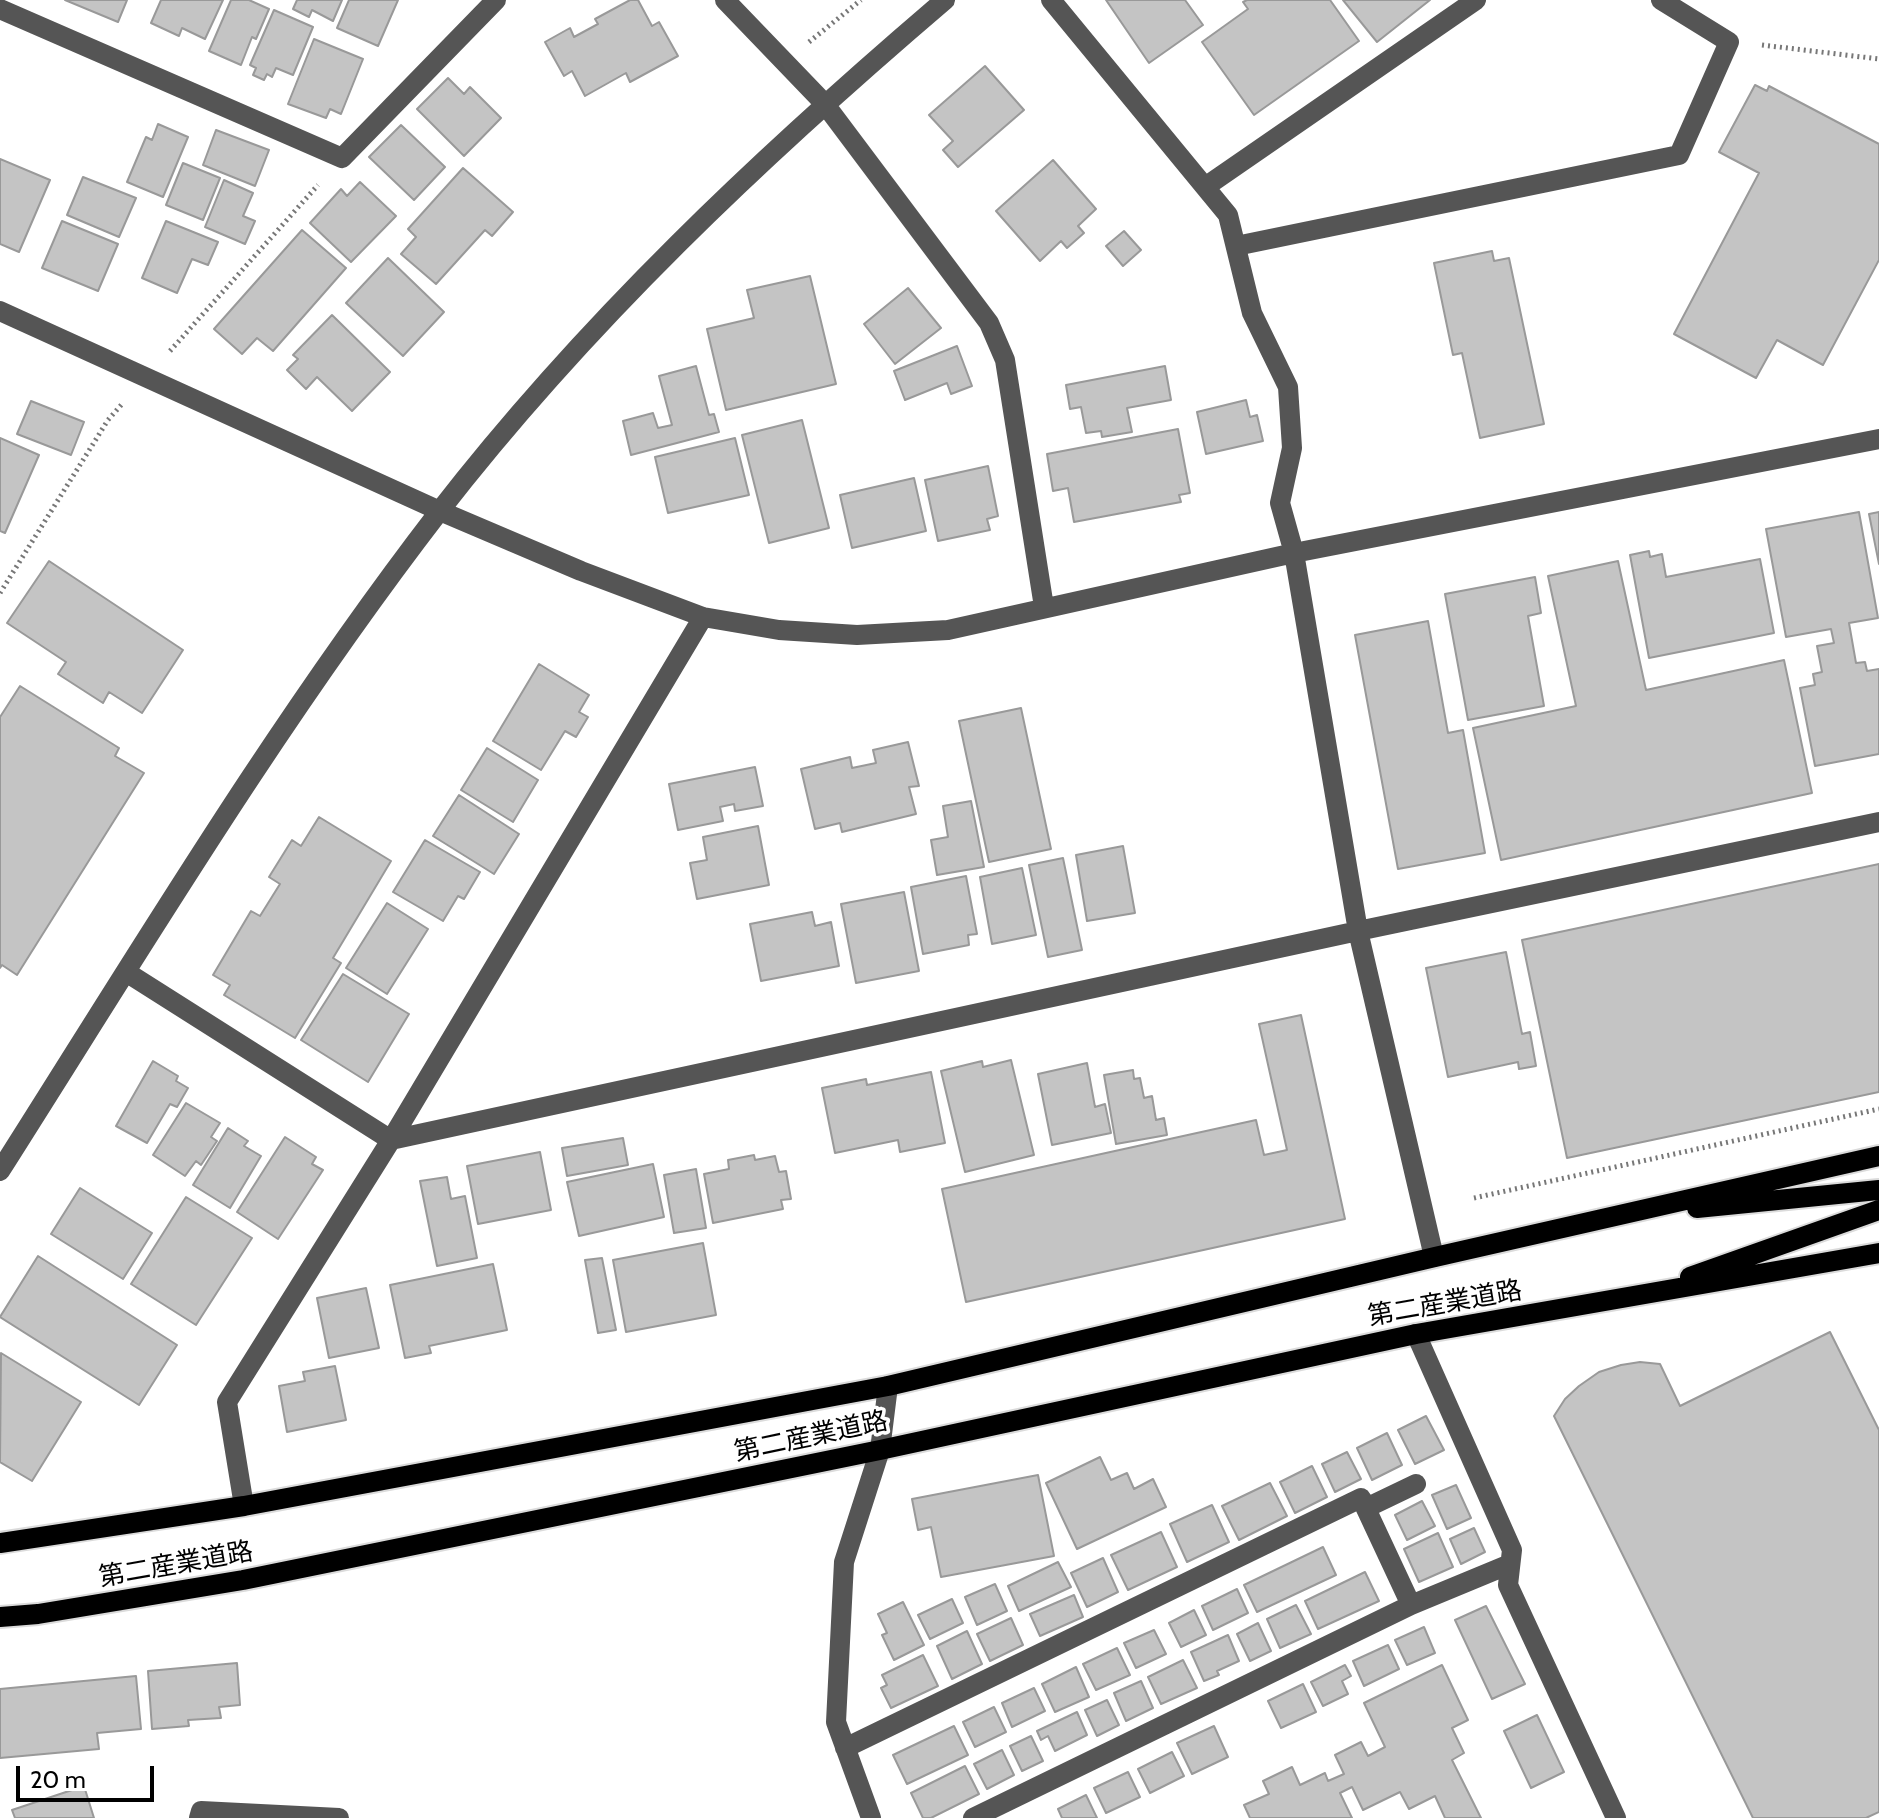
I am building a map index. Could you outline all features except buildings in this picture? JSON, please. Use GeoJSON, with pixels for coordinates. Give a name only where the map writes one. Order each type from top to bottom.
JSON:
{"type":"FeatureCollection","features":[{"type":"Feature","properties":{"kind":"main road","name":"第二産業道路"},"geometry":{"type":"LineString","coordinates":[[0,1543],[244,1506],[888,1386],[1879,1156]]}},
{"type":"Feature","properties":{"kind":"main road","name":"第二産業道路"},"geometry":{"type":"LineString","coordinates":[[1613,1216],[1879,1190]]}},
{"type":"Feature","properties":{"kind":"main road","name":"第二産業道路"},"geometry":{"type":"LineString","coordinates":[[1630,1298],[1879,1210]]}},
{"type":"Feature","properties":{"kind":"main road","name":"第二産業道路"},"geometry":{"type":"LineString","coordinates":[[0,1617],[38,1614],[243,1580],[880,1450],[1416,1334],[1879,1253]]}},
{"type":"Feature","properties":{"kind":"street"},"geometry":{"type":"LineString","coordinates":[[0,9],[342,158],[496,0]]}},
{"type":"Feature","properties":{"kind":"street"},"geometry":{"type":"LineString","coordinates":[[725,0],[824,103],[989,323],[1005,360],[1044,607]]}},
{"type":"Feature","properties":{"kind":"street"},"geometry":{"type":"LineString","coordinates":[[0,1171],[267,754],[355,624],[440,511],[540,390],[638,282],[824,103],[945,0]]}},
{"type":"Feature","properties":{"kind":"street"},"geometry":{"type":"LineString","coordinates":[[1051,0],[1228,215],[1252,313],[1288,387],[1292,448],[1280,503],[1294,553],[1358,931],[1434,1257]]}},
{"type":"Feature","properties":{"kind":"street"},"geometry":{"type":"LineString","coordinates":[[1205,187],[1476,0]]}},
{"type":"Feature","properties":{"kind":"street"},"geometry":{"type":"LineString","coordinates":[[1236,246],[1679,155],[1729,42],[1661,0]]}},
{"type":"Feature","properties":{"kind":"street"},"geometry":{"type":"LineString","coordinates":[[0,311],[440,511],[581,571],[703,617],[779,630],[857,635],[948,630],[1294,553],[1878,437]]}},
{"type":"Feature","properties":{"kind":"street"},"geometry":{"type":"LineString","coordinates":[[244,1506],[227,1402],[391,1140],[703,617]]}},
{"type":"Feature","properties":{"kind":"street"},"geometry":{"type":"LineString","coordinates":[[126,972],[391,1140],[1879,822]]}},
{"type":"Feature","properties":{"kind":"street"},"geometry":{"type":"LineString","coordinates":[[1416,1334],[1512,1550],[1508,1585],[1616,1818]]}},
{"type":"Feature","properties":{"kind":"street"},"geometry":{"type":"LineString","coordinates":[[871,1818],[836,1722],[844,1562],[880,1450],[888,1386]]}},
{"type":"Feature","properties":{"kind":"street"},"geometry":{"type":"LineString","coordinates":[[1366,1508],[1416,1484]]}},
{"type":"Feature","properties":{"kind":"street"},"geometry":{"type":"LineString","coordinates":[[845,1748],[1361,1498],[1411,1605]]}},
{"type":"Feature","properties":{"kind":"street"},"geometry":{"type":"LineString","coordinates":[[973,1818],[1411,1605],[1510,1564]]}},
{"type":"Feature","properties":{"kind":"street"},"geometry":{"type":"LineString","coordinates":[[199,1818],[201,1811],[339,1818]]}},
{"type":"Feature","properties":{"kind":"path"},"geometry":{"type":"LineString","coordinates":[[808,43],[861,0]]}},
{"type":"Feature","properties":{"kind":"path"},"geometry":{"type":"LineString","coordinates":[[1729,42],[1879,59]]}},
{"type":"Feature","properties":{"kind":"path"},"geometry":{"type":"LineString","coordinates":[[0,593],[108,420],[342,158]]}},
{"type":"Feature","properties":{"kind":"path"},"geometry":{"type":"LineString","coordinates":[[1474,1198],[1879,1109]]}}]}
